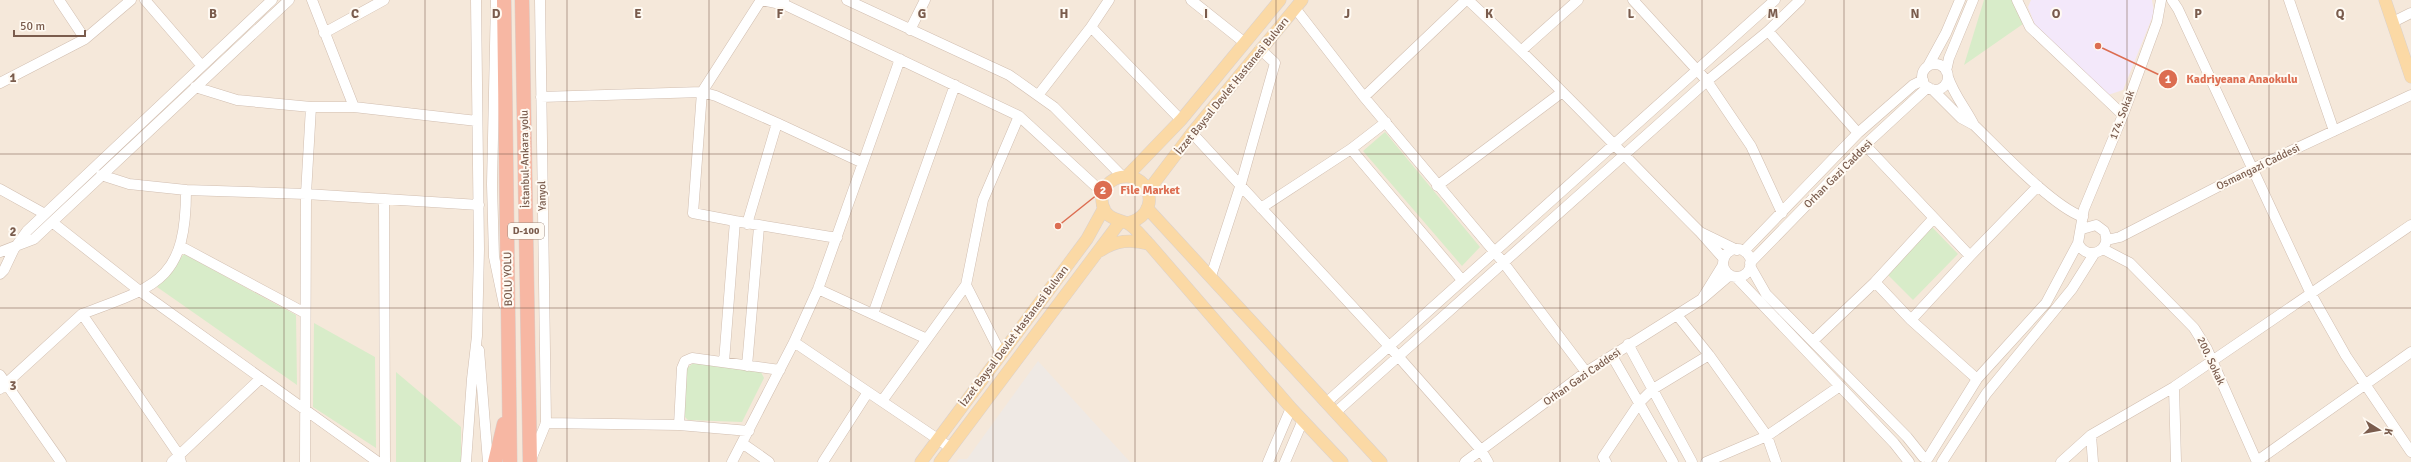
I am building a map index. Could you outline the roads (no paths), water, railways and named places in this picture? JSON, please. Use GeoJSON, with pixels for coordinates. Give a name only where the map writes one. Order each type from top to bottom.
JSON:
{"type":"FeatureCollection","features":[{"type":"Feature","properties":{"kind":"highway","name":"BOLU YOLU"},"geometry":{"type":"LineString","coordinates":[[504,0],[510,462]]}},
{"type":"Feature","properties":{"kind":"highway","name":"İstanbul-Ankara yolu"},"geometry":{"type":"LineString","coordinates":[[522,0],[531,462]]}},
{"type":"Feature","properties":{"kind":"highway"},"geometry":{"type":"LineString","coordinates":[[495,462],[509,400]]}},
{"type":"Feature","properties":{"kind":"main road","name":"İzzet Baysal Devlet Hastanesi Bulvarı"},"geometry":{"type":"LineString","coordinates":[[1124,176],[1181,120],[1280,0]]}},
{"type":"Feature","properties":{"kind":"main road"},"geometry":{"type":"LineString","coordinates":[[2385,0],[2411,77]]}},
{"type":"Feature","properties":{"kind":"main road","name":"İzzet Baysal Devlet Hastanesi Bulvarı"},"geometry":{"type":"LineString","coordinates":[[1148,191],[1192,133],[1298,4]]}},
{"type":"Feature","properties":{"kind":"main road"},"geometry":{"type":"LineString","coordinates":[[1124,223],[1141,218],[1147,208],[1149,198],[1148,191],[1139,180],[1124,176],[1111,181],[1103,193],[1104,208],[1113,220],[1124,223],[1149,244],[1291,408],[1342,462]]}},
{"type":"Feature","properties":{"kind":"main road","name":"İzzet Baysal Devlet Hastanesi Bulvarı"},"geometry":{"type":"LineString","coordinates":[[921,462],[1087,239],[1104,208]]}},
{"type":"Feature","properties":{"kind":"main road"},"geometry":{"type":"LineString","coordinates":[[1147,208],[1381,462]]}},
{"type":"Feature","properties":{"kind":"main road","name":"İzzet Baysal Devlet Hastanesi Bulvarı"},"geometry":{"type":"LineString","coordinates":[[940,462],[1094,255],[1124,223]]}},
{"type":"Feature","properties":{"kind":"main road"},"geometry":{"type":"LineString","coordinates":[[1094,255],[1118,242],[1132,241],[1149,244]]}},
{"type":"Feature","properties":{"kind":"street"},"geometry":{"type":"LineString","coordinates":[[59,0],[85,39]]}},
{"type":"Feature","properties":{"kind":"street"},"geometry":{"type":"LineString","coordinates":[[0,83],[85,39],[131,0]]}},
{"type":"Feature","properties":{"kind":"street"},"geometry":{"type":"LineString","coordinates":[[145,0],[202,66]]}},
{"type":"Feature","properties":{"kind":"street"},"geometry":{"type":"LineString","coordinates":[[48,218],[202,66],[272,0]]}},
{"type":"Feature","properties":{"kind":"street"},"geometry":{"type":"LineString","coordinates":[[0,274],[4,270],[14,249],[27,231],[48,218],[101,175],[289,0]]}},
{"type":"Feature","properties":{"kind":"street"},"geometry":{"type":"LineString","coordinates":[[312,0],[354,108]]}},
{"type":"Feature","properties":{"kind":"street"},"geometry":{"type":"LineString","coordinates":[[324,33],[384,0]]}},
{"type":"Feature","properties":{"kind":"street"},"geometry":{"type":"LineString","coordinates":[[466,462],[472,379],[477,336],[479,248],[476,0]]}},
{"type":"Feature","properties":{"kind":"street"},"geometry":{"type":"LineString","coordinates":[[496,0],[492,184],[494,257],[508,328]]}},
{"type":"Feature","properties":{"kind":"street","name":"Yanyol"},"geometry":{"type":"LineString","coordinates":[[531,462],[546,423],[540,0]]}},
{"type":"Feature","properties":{"kind":"street"},"geometry":{"type":"LineString","coordinates":[[837,238],[758,227],[693,213],[702,92],[762,0],[768,3],[781,1],[1019,116],[1103,193]]}},
{"type":"Feature","properties":{"kind":"street"},"geometry":{"type":"LineString","coordinates":[[847,0],[1009,75],[1039,94],[1124,176]]}},
{"type":"Feature","properties":{"kind":"street"},"geometry":{"type":"LineString","coordinates":[[910,30],[925,0]]}},
{"type":"Feature","properties":{"kind":"street"},"geometry":{"type":"LineString","coordinates":[[1039,94],[1091,27],[1109,0]]}},
{"type":"Feature","properties":{"kind":"street"},"geometry":{"type":"LineString","coordinates":[[1191,0],[1245,43]]}},
{"type":"Feature","properties":{"kind":"street"},"geometry":{"type":"LineString","coordinates":[[1364,97],[1467,0],[1522,50],[1561,93],[1700,232],[1733,276],[1840,386],[1911,462],[1928,459],[1977,379],[2042,308],[2078,243],[2078,238],[2082,229],[2091,225],[2096,225],[2104,231],[2101,248],[2072,289],[1986,394],[1942,462]]}},
{"type":"Feature","properties":{"kind":"street"},"geometry":{"type":"LineString","coordinates":[[1522,50],[1578,0]]}},
{"type":"Feature","properties":{"kind":"street"},"geometry":{"type":"LineString","coordinates":[[1633,0],[1707,81],[1751,146],[1782,213]]}},
{"type":"Feature","properties":{"kind":"street"},"geometry":{"type":"LineString","coordinates":[[1326,402],[1614,146],[1775,0]]}},
{"type":"Feature","properties":{"kind":"street"},"geometry":{"type":"LineString","coordinates":[[1336,412],[1707,81],[1768,31],[1800,0]]}},
{"type":"Feature","properties":{"kind":"street"},"geometry":{"type":"LineString","coordinates":[[1960,0],[1946,33],[1923,73],[1928,85],[1961,118],[1974,126],[2038,186],[2073,214],[2083,218]]}},
{"type":"Feature","properties":{"kind":"street"},"geometry":{"type":"LineString","coordinates":[[1702,299],[1728,253],[1740,250],[1782,213],[1858,133],[1913,85],[1943,87],[1947,74],[1949,58],[1973,0]]}},
{"type":"Feature","properties":{"kind":"street"},"geometry":{"type":"LineString","coordinates":[[2017,0],[2030,27],[2122,115]]}},
{"type":"Feature","properties":{"kind":"street","name":"174. Sokak"},"geometry":{"type":"LineString","coordinates":[[2082,229],[2083,218],[2157,22],[2160,0]]}},
{"type":"Feature","properties":{"kind":"street"},"geometry":{"type":"LineString","coordinates":[[2172,0],[2178,9],[2311,294],[2346,356],[2367,384],[2411,452]]}},
{"type":"Feature","properties":{"kind":"street"},"geometry":{"type":"LineString","coordinates":[[2289,0],[2334,131]]}},
{"type":"Feature","properties":{"kind":"street"},"geometry":{"type":"LineString","coordinates":[[1298,4],[1364,97],[1386,122],[1436,186],[1503,262],[1586,372]]}},
{"type":"Feature","properties":{"kind":"street"},"geometry":{"type":"LineString","coordinates":[[2393,22],[2411,13]]}},
{"type":"Feature","properties":{"kind":"street"},"geometry":{"type":"LineString","coordinates":[[1091,27],[1181,120]]}},
{"type":"Feature","properties":{"kind":"street"},"geometry":{"type":"LineString","coordinates":[[1768,31],[1858,133]]}},
{"type":"Feature","properties":{"kind":"street"},"geometry":{"type":"LineString","coordinates":[[1211,276],[1240,187],[1275,63],[1260,49]]}},
{"type":"Feature","properties":{"kind":"street"},"geometry":{"type":"LineString","coordinates":[[732,462],[794,342],[818,290],[900,59]]}},
{"type":"Feature","properties":{"kind":"street"},"geometry":{"type":"LineString","coordinates":[[1928,66],[1940,65],[1947,74],[1954,95],[1967,112],[1974,126]]}},
{"type":"Feature","properties":{"kind":"street"},"geometry":{"type":"LineString","coordinates":[[873,314],[955,85]]}},
{"type":"Feature","properties":{"kind":"street","name":"Orhan Gazi Caddesi"},"geometry":{"type":"LineString","coordinates":[[1750,264],[1865,145],[1928,85]]}},
{"type":"Feature","properties":{"kind":"street"},"geometry":{"type":"LineString","coordinates":[[195,87],[237,100],[311,107],[354,108],[477,122]]}},
{"type":"Feature","properties":{"kind":"street"},"geometry":{"type":"LineString","coordinates":[[541,98],[702,92],[716,96],[863,163]]}},
{"type":"Feature","properties":{"kind":"street"},"geometry":{"type":"LineString","coordinates":[[1436,186],[1561,93]]}},
{"type":"Feature","properties":{"kind":"street","name":"Osmangazi Caddesi"},"geometry":{"type":"LineString","coordinates":[[2101,248],[2252,168],[2411,95]]}},
{"type":"Feature","properties":{"kind":"street"},"geometry":{"type":"LineString","coordinates":[[305,462],[304,408],[306,194],[311,107]]}},
{"type":"Feature","properties":{"kind":"street"},"geometry":{"type":"LineString","coordinates":[[882,401],[966,285],[983,200],[1019,116]]}},
{"type":"Feature","properties":{"kind":"street"},"geometry":{"type":"LineString","coordinates":[[1261,208],[1351,149],[1386,122]]}},
{"type":"Feature","properties":{"kind":"street"},"geometry":{"type":"LineString","coordinates":[[747,224],[777,124]]}},
{"type":"Feature","properties":{"kind":"street"},"geometry":{"type":"LineString","coordinates":[[1192,133],[1240,187],[1389,346],[1481,450],[1488,462]]}},
{"type":"Feature","properties":{"kind":"street"},"geometry":{"type":"LineString","coordinates":[[1865,145],[1933,219],[1970,256]]}},
{"type":"Feature","properties":{"kind":"street"},"geometry":{"type":"LineString","coordinates":[[1351,149],[1462,280]]}},
{"type":"Feature","properties":{"kind":"street"},"geometry":{"type":"LineString","coordinates":[[101,175],[129,184],[186,190],[306,194],[479,205]]}},
{"type":"Feature","properties":{"kind":"street"},"geometry":{"type":"LineString","coordinates":[[479,205],[492,184]]}},
{"type":"Feature","properties":{"kind":"street"},"geometry":{"type":"LineString","coordinates":[[1911,320],[1970,256],[2038,186]]}},
{"type":"Feature","properties":{"kind":"street"},"geometry":{"type":"LineString","coordinates":[[0,189],[48,218],[141,292],[378,462]]}},
{"type":"Feature","properties":{"kind":"street"},"geometry":{"type":"LineString","coordinates":[[3,387],[82,314],[141,292],[154,284],[165,274],[180,246],[186,212],[186,190]]}},
{"type":"Feature","properties":{"kind":"street"},"geometry":{"type":"LineString","coordinates":[[384,200],[385,462]]}},
{"type":"Feature","properties":{"kind":"street"},"geometry":{"type":"LineString","coordinates":[[1813,340],[1875,282],[1933,219]]}},
{"type":"Feature","properties":{"kind":"street"},"geometry":{"type":"LineString","coordinates":[[724,362],[735,221]]}},
{"type":"Feature","properties":{"kind":"street"},"geometry":{"type":"LineString","coordinates":[[2061,462],[2091,435],[2174,387],[2411,225]]}},
{"type":"Feature","properties":{"kind":"street"},"geometry":{"type":"LineString","coordinates":[[747,366],[758,227]]}},
{"type":"Feature","properties":{"kind":"street"},"geometry":{"type":"LineString","coordinates":[[1700,232],[1740,250],[1750,264],[1766,294],[1813,340],[1928,459]]}},
{"type":"Feature","properties":{"kind":"street"},"geometry":{"type":"LineString","coordinates":[[2078,243],[2084,251],[2101,248]]}},
{"type":"Feature","properties":{"kind":"street"},"geometry":{"type":"LineString","coordinates":[[180,246],[305,313]]}},
{"type":"Feature","properties":{"kind":"street"},"geometry":{"type":"LineString","coordinates":[[479,248],[494,257]]}},
{"type":"Feature","properties":{"kind":"street","name":"200. Sokak"},"geometry":{"type":"LineString","coordinates":[[2101,248],[2130,263],[2188,321],[2200,336],[2257,462]]}},
{"type":"Feature","properties":{"kind":"street"},"geometry":{"type":"LineString","coordinates":[[0,252],[14,249]]}},
{"type":"Feature","properties":{"kind":"street"},"geometry":{"type":"LineString","coordinates":[[1733,276],[1745,274],[1750,264]]}},
{"type":"Feature","properties":{"kind":"street","name":"Orhan Gazi Caddesi"},"geometry":{"type":"LineString","coordinates":[[1465,462],[1586,372],[1628,344],[1702,299],[1733,276]]}},
{"type":"Feature","properties":{"kind":"street"},"geometry":{"type":"LineString","coordinates":[[1875,282],[1911,320],[1977,379]]}},
{"type":"Feature","properties":{"kind":"street"},"geometry":{"type":"LineString","coordinates":[[966,285],[1001,354]]}},
{"type":"Feature","properties":{"kind":"street"},"geometry":{"type":"LineString","coordinates":[[818,290],[927,339]]}},
{"type":"Feature","properties":{"kind":"street"},"geometry":{"type":"LineString","coordinates":[[82,314],[178,460],[261,378]]}},
{"type":"Feature","properties":{"kind":"street"},"geometry":{"type":"LineString","coordinates":[[1677,315],[1709,355],[1767,436],[1776,462]]}},
{"type":"Feature","properties":{"kind":"street"},"geometry":{"type":"LineString","coordinates":[[477,336],[488,462]]}},
{"type":"Feature","properties":{"kind":"street"},"geometry":{"type":"LineString","coordinates":[[794,342],[951,448]]}},
{"type":"Feature","properties":{"kind":"street"},"geometry":{"type":"LineString","coordinates":[[1628,344],[1692,462]]}},
{"type":"Feature","properties":{"kind":"street"},"geometry":{"type":"LineString","coordinates":[[2257,462],[2411,352]]}},
{"type":"Feature","properties":{"kind":"street"},"geometry":{"type":"LineString","coordinates":[[1606,462],[1603,457],[1640,402],[1653,389],[1709,355]]}},
{"type":"Feature","properties":{"kind":"street"},"geometry":{"type":"LineString","coordinates":[[1612,356],[1640,402],[1673,462]]}},
{"type":"Feature","properties":{"kind":"street"},"geometry":{"type":"LineString","coordinates":[[679,425],[682,368],[685,360],[692,358],[780,370]]}},
{"type":"Feature","properties":{"kind":"street"},"geometry":{"type":"LineString","coordinates":[[0,375],[3,387],[62,462]]}},
{"type":"Feature","properties":{"kind":"street"},"geometry":{"type":"LineString","coordinates":[[1706,462],[1767,436],[1840,386]]}},
{"type":"Feature","properties":{"kind":"street"},"geometry":{"type":"LineString","coordinates":[[2174,387],[2176,462]]}},
{"type":"Feature","properties":{"kind":"street"},"geometry":{"type":"LineString","coordinates":[[823,462],[868,392]]}},
{"type":"Feature","properties":{"kind":"street"},"geometry":{"type":"LineString","coordinates":[[1268,462],[1291,408]]}},
{"type":"Feature","properties":{"kind":"street"},"geometry":{"type":"LineString","coordinates":[[1285,462],[1303,420]]}},
{"type":"Feature","properties":{"kind":"street"},"geometry":{"type":"LineString","coordinates":[[546,423],[679,425],[749,431]]}},
{"type":"Feature","properties":{"kind":"street"},"geometry":{"type":"LineString","coordinates":[[2091,435],[2093,462]]}},
{"type":"Feature","properties":{"kind":"street"},"geometry":{"type":"LineString","coordinates":[[742,443],[769,462]]}},
{"type":"Feature","properties":{"kind":"place","name":"Kadriyeana Anaokulu"},"geometry":{"type":"Point","coordinates":[2098,46]}},
{"type":"Feature","properties":{"kind":"place","name":"File Market"},"geometry":{"type":"Point","coordinates":[1058,226]}}]}
